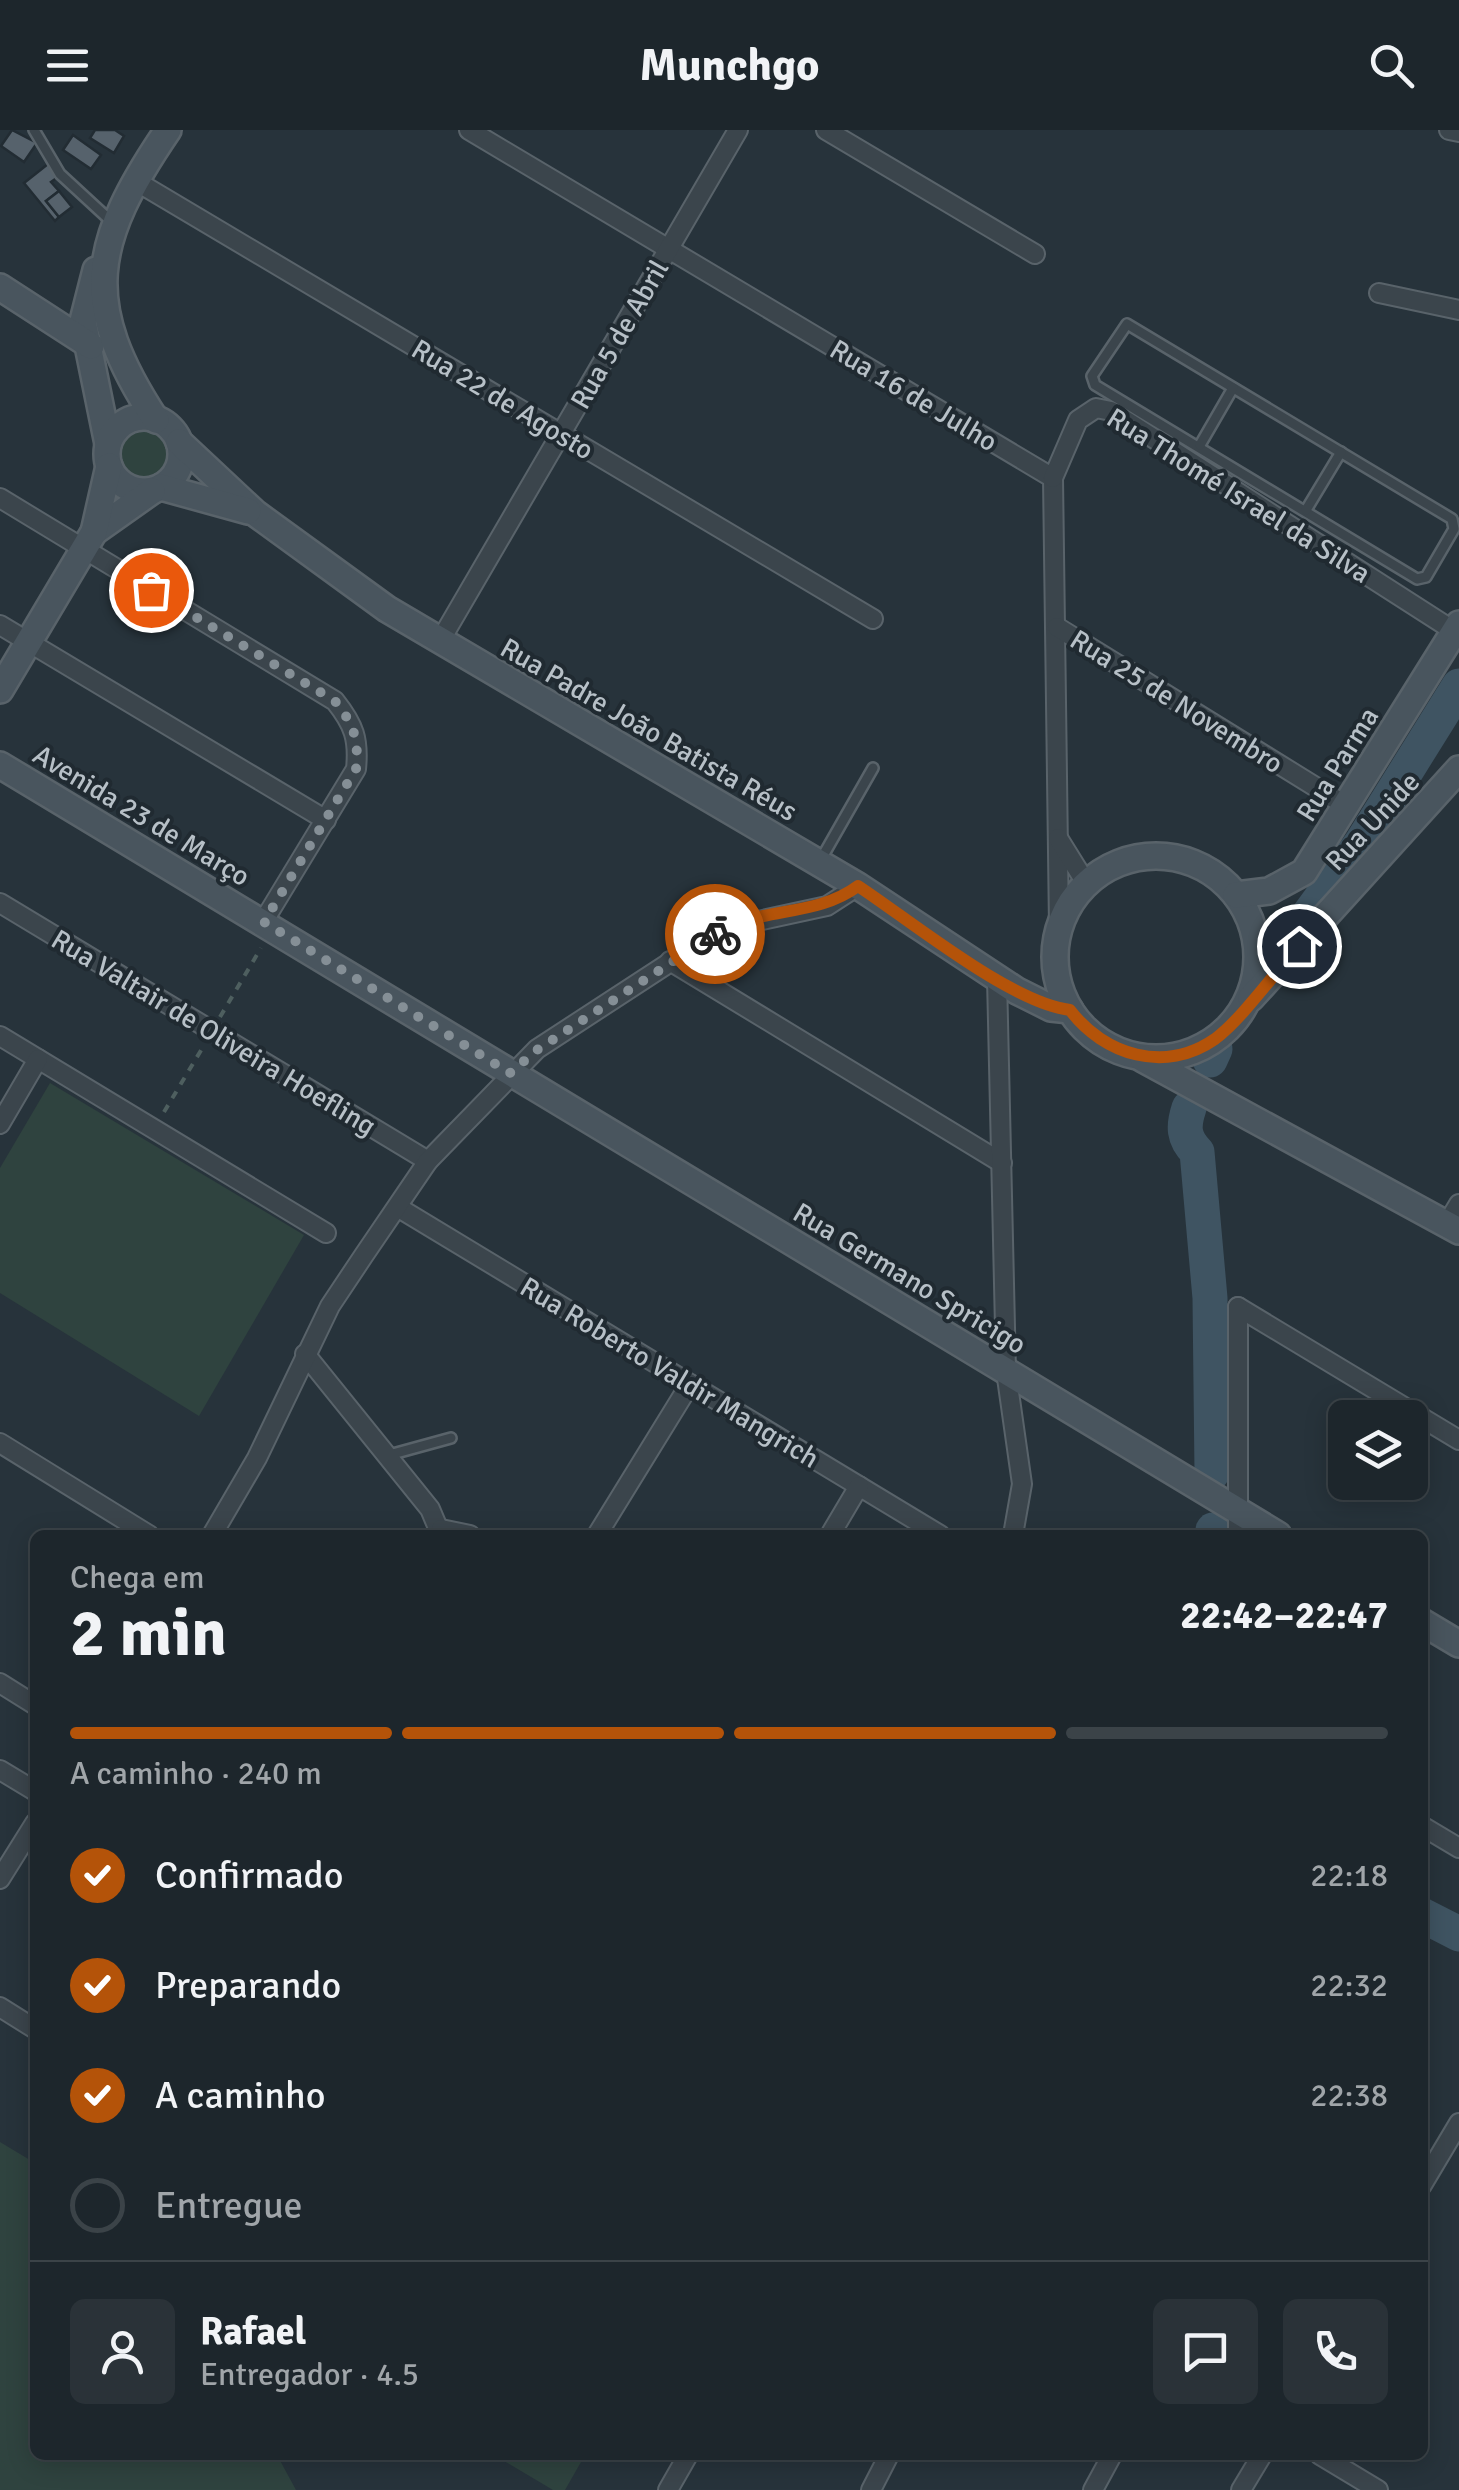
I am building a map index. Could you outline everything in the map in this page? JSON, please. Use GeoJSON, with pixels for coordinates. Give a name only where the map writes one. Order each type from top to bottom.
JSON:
{"type":"FeatureCollection","features":[{"type":"Feature","properties":{"kind":"main road"},"geometry":{"type":"LineString","coordinates":[[56,322],[75,310],[88,291],[134,180],[168,130]]}},
{"type":"Feature","properties":{"kind":"main road"},"geometry":{"type":"LineString","coordinates":[[89,540],[176,473],[178,442],[156,420],[126,374],[103,303],[111,236]]}},
{"type":"Feature","properties":{"kind":"main road"},"geometry":{"type":"LineString","coordinates":[[0,287],[86,342],[126,374]]}},
{"type":"Feature","properties":{"kind":"main road"},"geometry":{"type":"LineString","coordinates":[[88,291],[83,321],[109,455],[121,484],[157,489]]}},
{"type":"Feature","properties":{"kind":"main road"},"geometry":{"type":"LineString","coordinates":[[0,690],[89,540],[109,455],[127,422],[156,420]]}},
{"type":"Feature","properties":{"kind":"main road","name":"Rua Padre João Batista Réus"},"geometry":{"type":"LineString","coordinates":[[178,442],[255,513],[340,577],[440,641],[858,886],[1007,984],[1050,1008],[1070,1010]]}},
{"type":"Feature","properties":{"kind":"main road","name":"Rua Padre João Batista Réus"},"geometry":{"type":"LineString","coordinates":[[157,489],[255,513]]}},
{"type":"Feature","properties":{"kind":"main road","name":"Rua Parma"},"geometry":{"type":"LineString","coordinates":[[1236,895],[1269,891],[1304,872],[1457,627]]}},
{"type":"Feature","properties":{"kind":"main road","name":"Avenida 23 de Março"},"geometry":{"type":"LineString","coordinates":[[0,765],[510,1073]]}},
{"type":"Feature","properties":{"kind":"main road","name":"Rua Unide"},"geometry":{"type":"LineString","coordinates":[[1248,1002],[1459,769]]}},
{"type":"Feature","properties":{"kind":"main road"},"geometry":{"type":"LineString","coordinates":[[1136,1056],[1169,1057],[1200,1047],[1227,1028],[1248,1002],[1256,947],[1236,895],[1203,868],[1166,856],[1131,858],[1086,883],[1059,926],[1056,972],[1070,1010],[1094,1036],[1455,1220]]}},
{"type":"Feature","properties":{"kind":"main road"},"geometry":{"type":"LineString","coordinates":[[1007,984],[1042,984],[1056,972]]}},
{"type":"Feature","properties":{"kind":"main road"},"geometry":{"type":"LineString","coordinates":[[1200,1047],[1219,1102]]}},
{"type":"Feature","properties":{"kind":"main road","name":"Rua Germano Spricigo"},"geometry":{"type":"LineString","coordinates":[[510,1073],[1006,1371],[1238,1523]]}},
{"type":"Feature","properties":{"kind":"main road"},"geometry":{"type":"LineString","coordinates":[[1428,1626],[1459,1644]]}},
{"type":"Feature","properties":{"kind":"street","name":"Rua 16 de Julho"},"geometry":{"type":"LineString","coordinates":[[469,130],[1053,478]]}},
{"type":"Feature","properties":{"kind":"street","name":"Rua 5 de Abril"},"geometry":{"type":"LineString","coordinates":[[440,641],[738,130]]}},
{"type":"Feature","properties":{"kind":"street"},"geometry":{"type":"LineString","coordinates":[[826,130],[1035,254]]}},
{"type":"Feature","properties":{"kind":"street"},"geometry":{"type":"LineString","coordinates":[[1448,130],[1459,132]]}},
{"type":"Feature","properties":{"kind":"street","name":"Rua 22 de Agosto"},"geometry":{"type":"LineString","coordinates":[[134,180],[873,619]]}},
{"type":"Feature","properties":{"kind":"street"},"geometry":{"type":"LineString","coordinates":[[1379,293],[1459,310]]}},
{"type":"Feature","properties":{"kind":"street","name":"Rua Thomé Israel da Silva"},"geometry":{"type":"LineString","coordinates":[[1053,478],[1078,420],[1096,408],[1111,411],[1238,478],[1457,627]]}},
{"type":"Feature","properties":{"kind":"street"},"geometry":{"type":"LineString","coordinates":[[1053,478],[1059,926]]}},
{"type":"Feature","properties":{"kind":"street"},"geometry":{"type":"LineString","coordinates":[[0,498],[89,540],[335,701],[351,722],[359,740],[356,769],[264,922]]}},
{"type":"Feature","properties":{"kind":"street"},"geometry":{"type":"LineString","coordinates":[[0,625],[326,820]]}},
{"type":"Feature","properties":{"kind":"street","name":"Rua 25 de Novembro"},"geometry":{"type":"LineString","coordinates":[[1057,627],[1348,806]]}},
{"type":"Feature","properties":{"kind":"street"},"geometry":{"type":"LineString","coordinates":[[1055,833],[1086,883]]}},
{"type":"Feature","properties":{"kind":"street"},"geometry":{"type":"LineString","coordinates":[[215,1530],[257,1458],[330,1306],[428,1161],[510,1073],[537,1050],[721,930],[827,906],[858,886]]}},
{"type":"Feature","properties":{"kind":"street","name":"Rua Valtair de Oliveira Hoefling"},"geometry":{"type":"LineString","coordinates":[[0,903],[428,1161]]}},
{"type":"Feature","properties":{"kind":"street"},"geometry":{"type":"LineString","coordinates":[[670,961],[1002,1163]]}},
{"type":"Feature","properties":{"kind":"street"},"geometry":{"type":"LineString","coordinates":[[1007,984],[1002,1163],[1006,1371],[1022,1484],[1014,1530]]}},
{"type":"Feature","properties":{"kind":"street"},"geometry":{"type":"LineString","coordinates":[[0,1036],[326,1232]]}},
{"type":"Feature","properties":{"kind":"street"},"geometry":{"type":"LineString","coordinates":[[0,1124],[38,1059]]}},
{"type":"Feature","properties":{"kind":"street","name":"Rua Roberto Valdir Mangrich"},"geometry":{"type":"LineString","coordinates":[[399,1208],[932,1530]]}},
{"type":"Feature","properties":{"kind":"street"},"geometry":{"type":"LineString","coordinates":[[1238,1523],[1238,1307],[1459,1440]]}},
{"type":"Feature","properties":{"kind":"street"},"geometry":{"type":"LineString","coordinates":[[306,1354],[389,1454],[440,1530]]}},
{"type":"Feature","properties":{"kind":"street"},"geometry":{"type":"LineString","coordinates":[[600,1530],[690,1384]]}},
{"type":"Feature","properties":{"kind":"street"},"geometry":{"type":"LineString","coordinates":[[0,1443],[140,1530]]}},
{"type":"Feature","properties":{"kind":"street"},"geometry":{"type":"LineString","coordinates":[[833,1530],[859,1486]]}},
{"type":"Feature","properties":{"kind":"street"},"geometry":{"type":"LineString","coordinates":[[0,1683],[30,1702]]}},
{"type":"Feature","properties":{"kind":"street"},"geometry":{"type":"LineString","coordinates":[[0,1770],[30,1788]]}},
{"type":"Feature","properties":{"kind":"street"},"geometry":{"type":"LineString","coordinates":[[1428,1830],[1459,1848]]}},
{"type":"Feature","properties":{"kind":"street"},"geometry":{"type":"LineString","coordinates":[[0,1879],[30,1832]]}},
{"type":"Feature","properties":{"kind":"street"},"geometry":{"type":"LineString","coordinates":[[0,2007],[30,2026]]}},
{"type":"Feature","properties":{"kind":"street"},"geometry":{"type":"LineString","coordinates":[[1428,2174],[1459,2123]]}},
{"type":"Feature","properties":{"kind":"street"},"geometry":{"type":"LineString","coordinates":[[668,2490],[685,2460]]}},
{"type":"Feature","properties":{"kind":"street"},"geometry":{"type":"LineString","coordinates":[[870,2490],[886,2460]]}},
{"type":"Feature","properties":{"kind":"street"},"geometry":{"type":"LineString","coordinates":[[1092,2490],[1109,2460]]}},
{"type":"Feature","properties":{"kind":"street"},"geometry":{"type":"LineString","coordinates":[[1240,2490],[1259,2460]]}},
{"type":"Feature","properties":{"kind":"street"},"geometry":{"type":"LineString","coordinates":[[1328,2460],[1378,2490]]}},
{"type":"Feature","properties":{"kind":"lane"},"geometry":{"type":"LineString","coordinates":[[34,130],[60,174],[111,236]]}},
{"type":"Feature","properties":{"kind":"lane"},"geometry":{"type":"LineString","coordinates":[[1127,324],[1234,388],[1455,524],[1426,578],[1417,580],[1306,510],[1238,478],[1200,445],[1095,384],[1092,376],[1127,324]]}},
{"type":"Feature","properties":{"kind":"lane"},"geometry":{"type":"LineString","coordinates":[[1200,445],[1234,388]]}},
{"type":"Feature","properties":{"kind":"lane"},"geometry":{"type":"LineString","coordinates":[[1306,510],[1341,452]]}},
{"type":"Feature","properties":{"kind":"lane"},"geometry":{"type":"LineString","coordinates":[[819,863],[873,768]]}},
{"type":"Feature","properties":{"kind":"lane"},"geometry":{"type":"LineString","coordinates":[[389,1454],[452,1438]]}},
{"type":"Feature","properties":{"kind":"green space"},"geometry":{"type":"Polygon","coordinates":[[[144,426],[164,434],[172,454],[164,474],[144,482],[124,474],[116,454],[124,434],[144,426]]]}},
{"type":"Feature","properties":{"kind":"green space"},"geometry":{"type":"Polygon","coordinates":[[[50,1083],[304,1235],[199,1416],[0,1293],[0,1168],[50,1083]]]}},
{"type":"Feature","properties":{"kind":"green space"},"geometry":{"type":"Polygon","coordinates":[[[0,2142],[30,2160],[30,2460],[280,2460],[296,2490],[0,2490],[0,2142]]]}},
{"type":"Feature","properties":{"kind":"green space"},"geometry":{"type":"Polygon","coordinates":[[[502,2460],[582,2460],[565,2490],[553,2490],[502,2460]]]}},
{"type":"Feature","properties":{"kind":"building"},"geometry":{"type":"Polygon","coordinates":[[[12,130],[37,143],[24,162],[1,146],[12,130]]]}},
{"type":"Feature","properties":{"kind":"building"},"geometry":{"type":"Polygon","coordinates":[[[95,130],[115,130],[124,136],[114,153],[90,138],[95,130]]]}},
{"type":"Feature","properties":{"kind":"building"},"geometry":{"type":"Polygon","coordinates":[[[73,135],[101,155],[91,169],[63,150],[73,135]]]}},
{"type":"Feature","properties":{"kind":"building"},"geometry":{"type":"Polygon","coordinates":[[[48,164],[58,177],[51,182],[59,191],[46,201],[59,217],[55,221],[24,183],[48,164]]]}},
{"type":"Feature","properties":{"kind":"building"},"geometry":{"type":"Polygon","coordinates":[[[59,191],[72,207],[59,217],[46,201],[59,191]]]}},
{"type":"Feature","properties":{"kind":"waterway"},"geometry":{"type":"LineString","coordinates":[[1281,955],[1296,942],[1307,917],[1362,842],[1459,686]]}},
{"type":"Feature","properties":{"kind":"waterway"},"geometry":{"type":"LineString","coordinates":[[1210,1060],[1215,1049]]}},
{"type":"Feature","properties":{"kind":"waterway"},"geometry":{"type":"LineString","coordinates":[[1189,1108],[1186,1132],[1197,1152],[1210,1298],[1212,1473]]}},
{"type":"Feature","properties":{"kind":"waterway"},"geometry":{"type":"LineString","coordinates":[[1428,1918],[1459,1934]]}},
{"type":"Feature","properties":{"kind":"way so far"},"geometry":{"type":"LineString","coordinates":[[151,590],[335,701],[359,740],[356,769],[264,922],[306,949],[510,1073],[537,1050],[715,934]]}},
{"type":"Feature","properties":{"kind":"route"},"geometry":{"type":"LineString","coordinates":[[715,934],[754,919],[827,906],[858,886],[1017,991],[1050,1008],[1070,1010],[1080,1024],[1114,1048],[1152,1058],[1185,1054],[1215,1039],[1299,946]]}}]}
